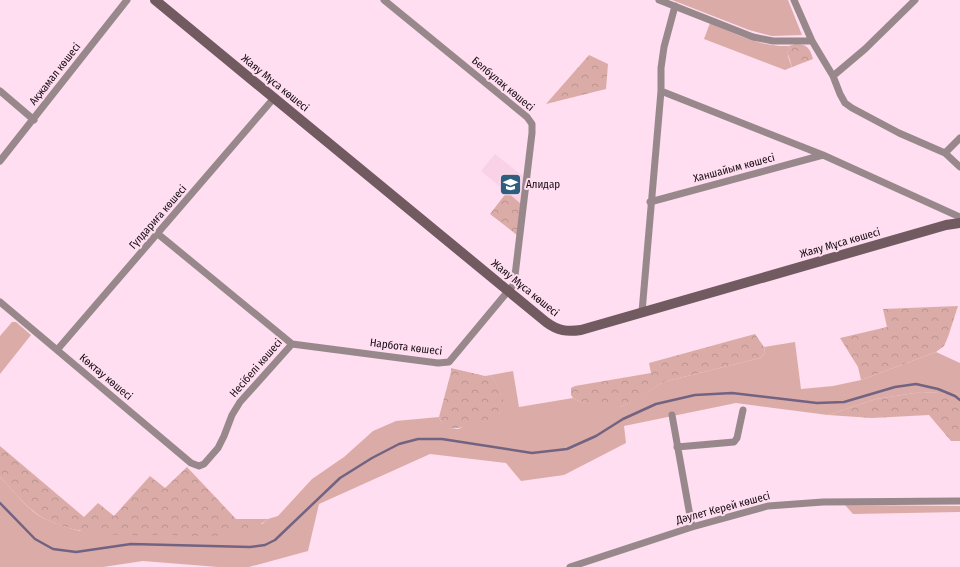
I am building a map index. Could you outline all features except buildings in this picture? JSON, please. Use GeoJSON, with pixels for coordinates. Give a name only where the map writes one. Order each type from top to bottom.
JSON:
{"type":"FeatureCollection","features":[{"type":"Feature","properties":{"kind":"street","name":"Ақжамал көшесі"},"geometry":{"type":"LineString","coordinates":[[0,161],[34,120],[127,0]]}},
{"type":"Feature","properties":{"kind":"street","name":"Жаяу Мұса көшесі"},"geometry":{"type":"LineString","coordinates":[[155,0],[509,291],[551,325],[562,330],[581,330],[960,222]]}},
{"type":"Feature","properties":{"kind":"street","name":"Белбұлақ көшесі"},"geometry":{"type":"LineString","coordinates":[[384,0],[527,117],[532,124],[514,284],[509,291]]}},
{"type":"Feature","properties":{"kind":"street"},"geometry":{"type":"LineString","coordinates":[[659,0],[753,37],[772,41],[812,41]]}},
{"type":"Feature","properties":{"kind":"street"},"geometry":{"type":"LineString","coordinates":[[794,0],[812,41],[833,76],[845,103],[899,133],[945,152],[960,167]]}},
{"type":"Feature","properties":{"kind":"street"},"geometry":{"type":"LineString","coordinates":[[833,76],[864,49],[915,0]]}},
{"type":"Feature","properties":{"kind":"street"},"geometry":{"type":"LineString","coordinates":[[642,312],[650,202],[661,91],[661,68],[664,47],[675,6]]}},
{"type":"Feature","properties":{"kind":"street"},"geometry":{"type":"LineString","coordinates":[[0,91],[34,120]]}},
{"type":"Feature","properties":{"kind":"street","name":"Ханшайым көшесі"},"geometry":{"type":"LineString","coordinates":[[661,91],[823,155],[960,217]]}},
{"type":"Feature","properties":{"kind":"street","name":"Гүлдариға көшесі"},"geometry":{"type":"LineString","coordinates":[[57,350],[274,98]]}},
{"type":"Feature","properties":{"kind":"street"},"geometry":{"type":"LineString","coordinates":[[945,152],[960,138]]}},
{"type":"Feature","properties":{"kind":"street","name":"Ханшайым көшесі"},"geometry":{"type":"LineString","coordinates":[[650,202],[823,155]]}},
{"type":"Feature","properties":{"kind":"street"},"geometry":{"type":"LineString","coordinates":[[158,234],[292,344]]}},
{"type":"Feature","properties":{"kind":"street","name":"Нарбота көшесі"},"geometry":{"type":"LineString","coordinates":[[292,344],[438,363],[448,362],[509,291]]}},
{"type":"Feature","properties":{"kind":"street","name":"Көктау көшесі"},"geometry":{"type":"LineString","coordinates":[[0,302],[191,463],[198,466]]}},
{"type":"Feature","properties":{"kind":"street","name":"Несібелі көшесі"},"geometry":{"type":"LineString","coordinates":[[198,466],[204,464],[218,448],[232,415],[240,402],[292,344]]}},
{"type":"Feature","properties":{"kind":"street"},"geometry":{"type":"LineString","coordinates":[[677,448],[734,442],[744,410]]}},
{"type":"Feature","properties":{"kind":"street"},"geometry":{"type":"LineString","coordinates":[[672,415],[692,527]]}},
{"type":"Feature","properties":{"kind":"street","name":"Дәулет Керей көшесі"},"geometry":{"type":"LineString","coordinates":[[570,567],[692,527],[756,508],[781,504],[823,502],[960,501]]}},
{"type":"Feature","properties":{"kind":"shaded area","name":"Алидар"},"geometry":{"type":"Polygon","coordinates":[[[495,154],[524,177],[521,204],[481,171],[495,154]]]}},
{"type":"Feature","properties":{"kind":"green space"},"geometry":{"type":"Polygon","coordinates":[[[672,0],[788,0],[802,35],[772,36],[749,30],[672,0]]]}},
{"type":"Feature","properties":{"kind":"green space"},"geometry":{"type":"Polygon","coordinates":[[[710,23],[759,42],[779,46],[789,46],[788,54],[792,67],[785,70],[704,39],[710,23]]]}},
{"type":"Feature","properties":{"kind":"green space"},"geometry":{"type":"Polygon","coordinates":[[[795,44],[807,47],[811,52],[813,59],[792,67],[787,51],[789,46],[795,44]]]}},
{"type":"Feature","properties":{"kind":"green space"},"geometry":{"type":"Polygon","coordinates":[[[589,55],[608,64],[606,89],[546,104],[589,55]]]}},
{"type":"Feature","properties":{"kind":"green space"},"geometry":{"type":"Polygon","coordinates":[[[507,192],[521,204],[517,235],[490,214],[507,192]]]}},
{"type":"Feature","properties":{"kind":"green space"},"geometry":{"type":"Polygon","coordinates":[[[958,306],[944,346],[936,352],[861,380],[858,367],[840,338],[887,327],[883,309],[958,306]]]}},
{"type":"Feature","properties":{"kind":"green space"},"geometry":{"type":"Polygon","coordinates":[[[12,322],[16,322],[31,335],[0,374],[0,336],[12,322]]]}},
{"type":"Feature","properties":{"kind":"green space"},"geometry":{"type":"Polygon","coordinates":[[[755,334],[764,347],[765,353],[760,358],[663,382],[638,399],[620,407],[609,407],[580,402],[571,395],[571,388],[575,386],[651,373],[649,363],[755,334]]]}},
{"type":"Feature","properties":{"kind":"green space"},"geometry":{"type":"Polygon","coordinates":[[[795,342],[801,389],[833,386],[861,380],[936,352],[960,363],[960,394],[921,392],[876,399],[828,415],[736,403],[624,426],[626,443],[564,475],[521,481],[506,463],[430,454],[319,504],[308,551],[249,567],[218,567],[143,561],[103,567],[0,567],[0,477],[23,502],[38,515],[53,523],[80,531],[262,524],[268,519],[278,516],[312,479],[344,457],[373,431],[396,421],[439,417],[446,427],[458,429],[500,413],[503,404],[501,394],[491,375],[513,371],[519,407],[573,398],[580,402],[620,407],[637,399],[663,382],[760,358],[765,353],[764,347],[795,342]]]}},
{"type":"Feature","properties":{"kind":"green space"},"geometry":{"type":"Polygon","coordinates":[[[451,368],[485,376],[491,375],[500,390],[503,399],[504,407],[501,412],[495,417],[478,424],[451,429],[445,428],[439,417],[451,368]]]}},
{"type":"Feature","properties":{"kind":"green space"},"geometry":{"type":"Polygon","coordinates":[[[921,392],[960,394],[960,441],[951,441],[929,415],[872,418],[828,415],[876,399],[921,392]]]}},
{"type":"Feature","properties":{"kind":"green space"},"geometry":{"type":"Polygon","coordinates":[[[0,446],[84,517],[98,503],[114,516],[150,476],[165,488],[187,467],[236,519],[268,519],[248,530],[233,534],[215,536],[125,535],[94,533],[78,530],[49,521],[42,517],[23,501],[0,477],[0,446]]]}},
{"type":"Feature","properties":{"kind":"green space"},"geometry":{"type":"Polygon","coordinates":[[[845,505],[960,506],[960,512],[853,514],[845,505]]]}},
{"type":"Feature","properties":{"kind":"waterway"},"geometry":{"type":"LineString","coordinates":[[0,503],[35,539],[53,549],[76,552],[131,544],[250,547],[265,545],[275,540],[340,478],[372,458],[399,444],[418,439],[442,439],[532,453],[567,449],[596,436],[623,419],[656,404],[695,395],[732,393],[817,403],[844,402],[895,387],[916,384],[938,389],[955,396],[960,400]]}},
{"type":"Feature","properties":{"kind":"place","name":"Алидар"},"geometry":{"type":"Point","coordinates":[510,184]}}]}
